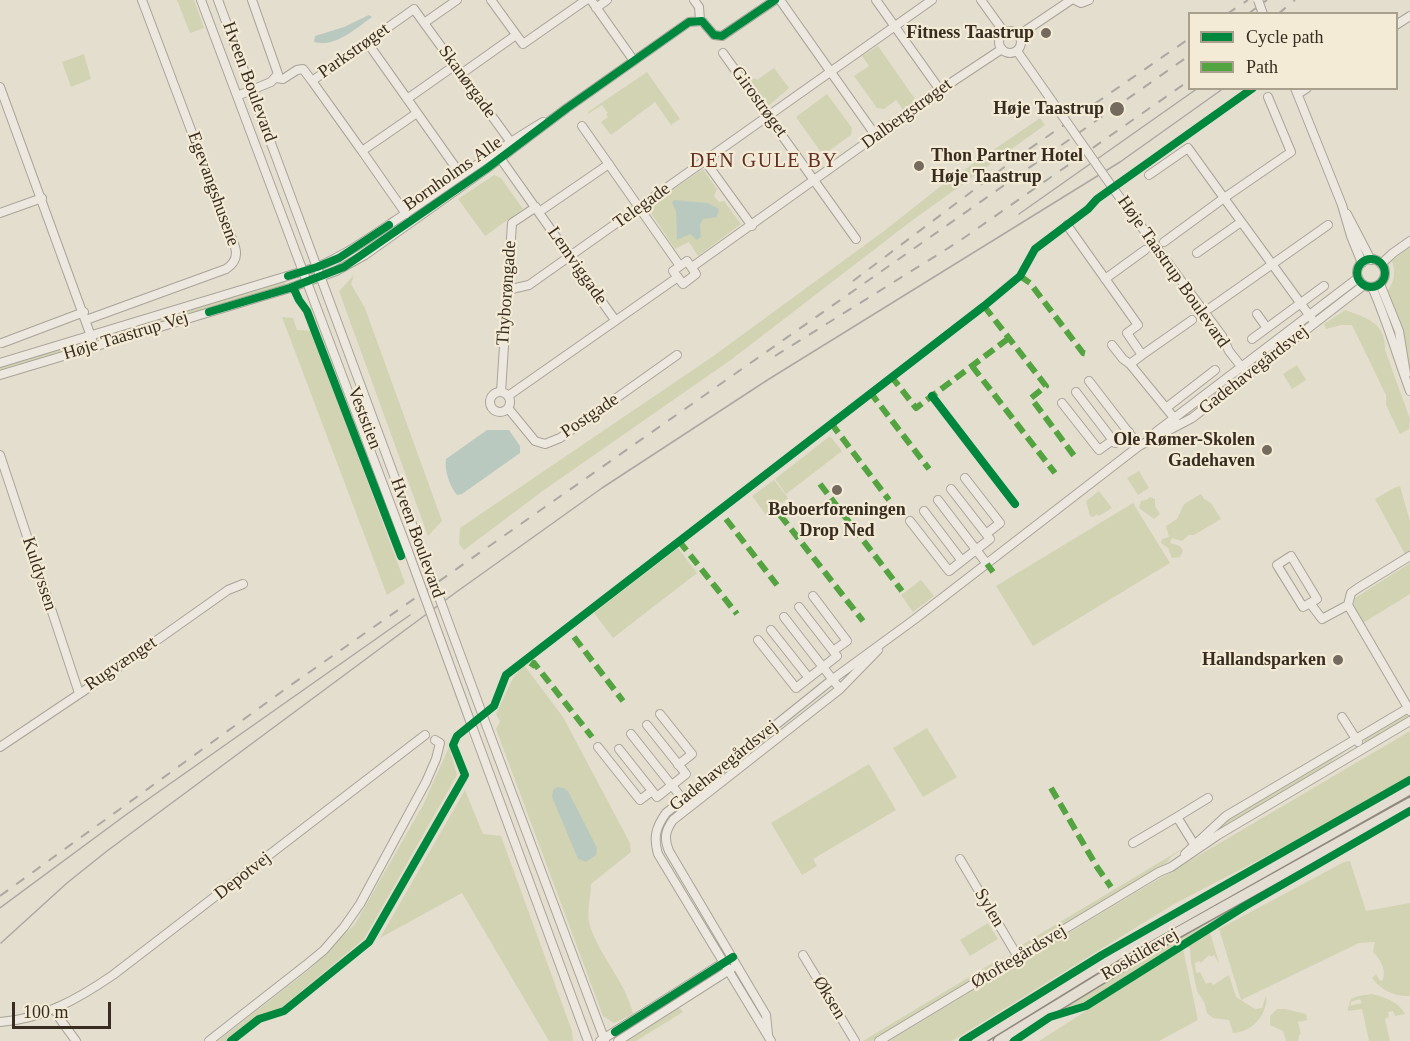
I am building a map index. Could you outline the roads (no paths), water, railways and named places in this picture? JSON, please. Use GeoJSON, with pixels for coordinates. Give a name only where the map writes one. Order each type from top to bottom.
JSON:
{"type":"FeatureCollection","features":[{"type":"Feature","properties":{"kind":"main road","name":"Roskildevej"},"geometry":{"type":"LineString","coordinates":[[977,1041],[1135,944],[1410,789]]}},
{"type":"Feature","properties":{"kind":"main road","name":"Roskildevej"},"geometry":{"type":"LineString","coordinates":[[999,1041],[1164,940],[1410,803]]}},
{"type":"Feature","properties":{"kind":"street","name":"Egevangshusene"},"geometry":{"type":"LineString","coordinates":[[85,316],[223,271],[231,265],[236,256],[235,247],[142,0]]}},
{"type":"Feature","properties":{"kind":"street","name":"Hveen Boulevard"},"geometry":{"type":"LineString","coordinates":[[201,0],[408,551],[588,1041]]}},
{"type":"Feature","properties":{"kind":"street","name":"Hveen Boulevard"},"geometry":{"type":"LineString","coordinates":[[218,0],[603,1040]]}},
{"type":"Feature","properties":{"kind":"street"},"geometry":{"type":"LineString","coordinates":[[237,96],[271,82],[278,74],[252,0]]}},
{"type":"Feature","properties":{"kind":"street"},"geometry":{"type":"LineString","coordinates":[[424,23],[457,0]]}},
{"type":"Feature","properties":{"kind":"street"},"geometry":{"type":"LineString","coordinates":[[491,0],[523,44],[585,0]]}},
{"type":"Feature","properties":{"kind":"street"},"geometry":{"type":"LineString","coordinates":[[591,0],[634,61]]}},
{"type":"Feature","properties":{"kind":"street"},"geometry":{"type":"LineString","coordinates":[[596,8],[607,0]]}},
{"type":"Feature","properties":{"kind":"street"},"geometry":{"type":"LineString","coordinates":[[694,0],[699,7],[700,20],[714,35],[722,36],[775,0]]}},
{"type":"Feature","properties":{"kind":"street"},"geometry":{"type":"LineString","coordinates":[[780,0],[876,136]]}},
{"type":"Feature","properties":{"kind":"street"},"geometry":{"type":"LineString","coordinates":[[876,0],[940,90]]}},
{"type":"Feature","properties":{"kind":"street","name":"Telegade"},"geometry":{"type":"LineString","coordinates":[[507,290],[529,285],[932,0]]}},
{"type":"Feature","properties":{"kind":"street"},"geometry":{"type":"LineString","coordinates":[[981,0],[1004,32]]}},
{"type":"Feature","properties":{"kind":"street"},"geometry":{"type":"LineString","coordinates":[[1019,35],[1073,0],[1081,3],[1089,0]]}},
{"type":"Feature","properties":{"kind":"street","name":"Parkstrøget"},"geometry":{"type":"LineString","coordinates":[[276,78],[283,80],[297,70],[303,69],[312,81],[414,9],[424,23]]}},
{"type":"Feature","properties":{"kind":"street","name":"Bornholms Alle"},"geometry":{"type":"LineString","coordinates":[[321,277],[365,255],[498,155],[689,22],[700,20]]}},
{"type":"Feature","properties":{"kind":"street","name":"Skanørgade"},"geometry":{"type":"LineString","coordinates":[[424,23],[510,141]]}},
{"type":"Feature","properties":{"kind":"street"},"geometry":{"type":"LineString","coordinates":[[1012,31],[1019,35],[1021,45],[1017,51],[1011,53],[1002,49],[1000,38],[1004,32],[1012,31]]}},
{"type":"Feature","properties":{"kind":"street"},"geometry":{"type":"LineString","coordinates":[[460,74],[516,35]]}},
{"type":"Feature","properties":{"kind":"street"},"geometry":{"type":"LineString","coordinates":[[367,42],[461,175]]}},
{"type":"Feature","properties":{"kind":"street","name":"Dalbergstrøget"},"geometry":{"type":"LineString","coordinates":[[692,267],[940,90],[1002,49]]}},
{"type":"Feature","properties":{"kind":"street","name":"Høje Taastrup Boulevard"},"geometry":{"type":"LineString","coordinates":[[1017,51],[1248,375]]}},
{"type":"Feature","properties":{"kind":"street","name":"Girostrøget"},"geometry":{"type":"LineString","coordinates":[[723,53],[815,181]]}},
{"type":"Feature","properties":{"kind":"street"},"geometry":{"type":"LineString","coordinates":[[407,99],[454,66]]}},
{"type":"Feature","properties":{"kind":"street"},"geometry":{"type":"LineString","coordinates":[[312,81],[406,214]]}},
{"type":"Feature","properties":{"kind":"street"},"geometry":{"type":"LineString","coordinates":[[0,87],[94,345]]}},
{"type":"Feature","properties":{"kind":"street"},"geometry":{"type":"LineString","coordinates":[[1296,91],[1342,205],[1362,263]]}},
{"type":"Feature","properties":{"kind":"street"},"geometry":{"type":"LineString","coordinates":[[1164,242],[1291,152],[1268,97]]}},
{"type":"Feature","properties":{"kind":"street","name":"Bornholms Alle"},"geometry":{"type":"LineString","coordinates":[[318,267],[339,258],[461,175],[498,155],[510,141],[567,108]]}},
{"type":"Feature","properties":{"kind":"street"},"geometry":{"type":"LineString","coordinates":[[362,152],[417,113]]}},
{"type":"Feature","properties":{"kind":"street"},"geometry":{"type":"LineString","coordinates":[[582,126],[680,266]]}},
{"type":"Feature","properties":{"kind":"street"},"geometry":{"type":"LineString","coordinates":[[1149,175],[1188,148],[1312,319]]}},
{"type":"Feature","properties":{"kind":"street","name":"Lemviggade"},"geometry":{"type":"LineString","coordinates":[[498,155],[615,320]]}},
{"type":"Feature","properties":{"kind":"street"},"geometry":{"type":"LineString","coordinates":[[705,161],[752,226]]}},
{"type":"Feature","properties":{"kind":"street","name":"Lemviggade"},"geometry":{"type":"LineString","coordinates":[[537,210],[609,164]]}},
{"type":"Feature","properties":{"kind":"street"},"geometry":{"type":"LineString","coordinates":[[815,181],[856,239]]}},
{"type":"Feature","properties":{"kind":"street"},"geometry":{"type":"LineString","coordinates":[[0,213],[42,198]]}},
{"type":"Feature","properties":{"kind":"street"},"geometry":{"type":"LineString","coordinates":[[1342,205],[1358,231],[1371,260]]}},
{"type":"Feature","properties":{"kind":"street","name":"Thyborøngade"},"geometry":{"type":"LineString","coordinates":[[504,394],[507,290],[512,223],[537,210]]}},
{"type":"Feature","properties":{"kind":"street"},"geometry":{"type":"LineString","coordinates":[[1197,253],[1241,222]]}},
{"type":"Feature","properties":{"kind":"street"},"geometry":{"type":"LineString","coordinates":[[1067,225],[1138,325],[1127,333],[1142,355]]}},
{"type":"Feature","properties":{"kind":"street"},"geometry":{"type":"LineString","coordinates":[[1210,308],[1328,225]]}},
{"type":"Feature","properties":{"kind":"street"},"geometry":{"type":"LineString","coordinates":[[1381,264],[1410,241]]}},
{"type":"Feature","properties":{"kind":"street"},"geometry":{"type":"LineString","coordinates":[[1105,279],[1144,250]]}},
{"type":"Feature","properties":{"kind":"street"},"geometry":{"type":"LineString","coordinates":[[1368,284],[1385,274],[1381,264],[1371,260],[1362,263],[1358,270],[1368,284],[1393,337],[1401,370],[1409,389]]}},
{"type":"Feature","properties":{"kind":"street"},"geometry":{"type":"LineString","coordinates":[[687,261],[692,267],[696,274],[683,284],[673,270],[687,261]]}},
{"type":"Feature","properties":{"kind":"street","name":"Høje Taastrup Vej"},"geometry":{"type":"LineString","coordinates":[[0,363],[318,267]]}},
{"type":"Feature","properties":{"kind":"street"},"geometry":{"type":"LineString","coordinates":[[504,394],[510,402],[508,408],[500,412],[494,410],[490,405],[493,395],[504,394],[678,276]]}},
{"type":"Feature","properties":{"kind":"street","name":"Høje Taastrup Vej"},"geometry":{"type":"LineString","coordinates":[[0,375],[321,277]]}},
{"type":"Feature","properties":{"kind":"street","name":"Gadehavegårdsvej"},"geometry":{"type":"LineString","coordinates":[[729,971],[658,854],[654,843],[658,823],[666,813],[833,679],[987,564],[1147,438],[1242,367],[1368,284]]}},
{"type":"Feature","properties":{"kind":"street"},"geometry":{"type":"LineString","coordinates":[[1252,339],[1324,286]]}},
{"type":"Feature","properties":{"kind":"street"},"geometry":{"type":"LineString","coordinates":[[1257,314],[1267,328]]}},
{"type":"Feature","properties":{"kind":"street"},"geometry":{"type":"LineString","coordinates":[[2,343],[85,316]]}},
{"type":"Feature","properties":{"kind":"street","name":"Gadehavegårdsvej"},"geometry":{"type":"LineString","coordinates":[[1139,446],[1192,418],[1248,375],[1312,319]]}},
{"type":"Feature","properties":{"kind":"street"},"geometry":{"type":"LineString","coordinates":[[1130,364],[1192,320]]}},
{"type":"Feature","properties":{"kind":"street"},"geometry":{"type":"LineString","coordinates":[[1112,345],[1175,419]]}},
{"type":"Feature","properties":{"kind":"street","name":"Postgade"},"geometry":{"type":"LineString","coordinates":[[508,408],[535,441],[545,444],[560,438],[677,355]]}},
{"type":"Feature","properties":{"kind":"street"},"geometry":{"type":"LineString","coordinates":[[1166,408],[1215,370]]}},
{"type":"Feature","properties":{"kind":"street"},"geometry":{"type":"LineString","coordinates":[[1089,381],[1139,446]]}},
{"type":"Feature","properties":{"kind":"street"},"geometry":{"type":"LineString","coordinates":[[1076,392],[1115,443],[1129,432]]}},
{"type":"Feature","properties":{"kind":"street"},"geometry":{"type":"LineString","coordinates":[[1062,403],[1099,450],[1113,440]]}},
{"type":"Feature","properties":{"kind":"street","name":"Kuldyssen"},"geometry":{"type":"LineString","coordinates":[[0,454],[79,693]]}},
{"type":"Feature","properties":{"kind":"street"},"geometry":{"type":"LineString","coordinates":[[965,478],[1000,523],[986,534]]}},
{"type":"Feature","properties":{"kind":"street"},"geometry":{"type":"LineString","coordinates":[[910,521],[949,571],[962,561],[990,539],[951,489]]}},
{"type":"Feature","properties":{"kind":"street"},"geometry":{"type":"LineString","coordinates":[[938,500],[987,564]]}},
{"type":"Feature","properties":{"kind":"street"},"geometry":{"type":"LineString","coordinates":[[924,511],[962,561]]}},
{"type":"Feature","properties":{"kind":"street"},"geometry":{"type":"LineString","coordinates":[[1291,556],[1317,599],[1310,603],[1303,607],[1277,565],[1291,556]]}},
{"type":"Feature","properties":{"kind":"street"},"geometry":{"type":"LineString","coordinates":[[1310,603],[1322,619],[1348,605],[1352,593],[1358,588],[1410,556]]}},
{"type":"Feature","properties":{"kind":"street","name":"Rugvænget"},"geometry":{"type":"LineString","coordinates":[[0,747],[228,590],[243,584]]}},
{"type":"Feature","properties":{"kind":"street"},"geometry":{"type":"LineString","coordinates":[[813,596],[847,640],[833,651]]}},
{"type":"Feature","properties":{"kind":"street"},"geometry":{"type":"LineString","coordinates":[[1348,605],[1409,708]]}},
{"type":"Feature","properties":{"kind":"street"},"geometry":{"type":"LineString","coordinates":[[758,640],[796,688],[824,667],[837,656],[799,607]]}},
{"type":"Feature","properties":{"kind":"street"},"geometry":{"type":"LineString","coordinates":[[784,617],[840,689]]}},
{"type":"Feature","properties":{"kind":"street"},"geometry":{"type":"LineString","coordinates":[[771,630],[809,678]]}},
{"type":"Feature","properties":{"kind":"street","name":"Gadehavegårdsvej"},"geometry":{"type":"LineString","coordinates":[[738,966],[666,844],[665,838],[669,826],[689,807],[840,689],[899,631]]}},
{"type":"Feature","properties":{"kind":"street","name":"Øtoftegårdsvej"},"geometry":{"type":"LineString","coordinates":[[1196,848],[1226,816],[1409,708]]}},
{"type":"Feature","properties":{"kind":"street"},"geometry":{"type":"LineString","coordinates":[[660,714],[692,754],[678,765]]}},
{"type":"Feature","properties":{"kind":"street"},"geometry":{"type":"LineString","coordinates":[[1342,717],[1362,748]]}},
{"type":"Feature","properties":{"kind":"street","name":"Øtoftegårdsvej"},"geometry":{"type":"LineString","coordinates":[[879,1041],[1410,720]]}},
{"type":"Feature","properties":{"kind":"street"},"geometry":{"type":"LineString","coordinates":[[619,749],[657,797],[686,774],[647,724]]}},
{"type":"Feature","properties":{"kind":"street"},"geometry":{"type":"LineString","coordinates":[[632,734],[689,807]]}},
{"type":"Feature","properties":{"kind":"street","name":"Depotvej"},"geometry":{"type":"LineString","coordinates":[[0,1022],[34,1016],[82,996],[113,975],[425,735]]}},
{"type":"Feature","properties":{"kind":"street"},"geometry":{"type":"LineString","coordinates":[[209,1041],[324,950],[344,927],[360,904],[426,782],[440,743],[435,740]]}},
{"type":"Feature","properties":{"kind":"street"},"geometry":{"type":"LineString","coordinates":[[598,747],[640,800],[652,790]]}},
{"type":"Feature","properties":{"kind":"street"},"geometry":{"type":"LineString","coordinates":[[1133,843],[1208,798]]}},
{"type":"Feature","properties":{"kind":"street"},"geometry":{"type":"LineString","coordinates":[[1177,817],[1196,848]]}},
{"type":"Feature","properties":{"kind":"street","name":"Sylen"},"geometry":{"type":"LineString","coordinates":[[960,859],[1018,957]]}},
{"type":"Feature","properties":{"kind":"street","name":"Øksen"},"geometry":{"type":"LineString","coordinates":[[803,955],[855,1041]]}},
{"type":"Feature","properties":{"kind":"street"},"geometry":{"type":"LineString","coordinates":[[603,1040],[732,957]]}},
{"type":"Feature","properties":{"kind":"street"},"geometry":{"type":"LineString","coordinates":[[618,1041],[738,966],[766,1015],[770,1040]]}},
{"type":"Feature","properties":{"kind":"street"},"geometry":{"type":"LineString","coordinates":[[729,971],[770,1040]]}},
{"type":"Feature","properties":{"kind":"street"},"geometry":{"type":"LineString","coordinates":[[55,1009],[76,1041]]}},
{"type":"Feature","properties":{"kind":"tram line"},"geometry":{"type":"LineString","coordinates":[[1019,214],[1195,90]]}},
{"type":"Feature","properties":{"kind":"tram line"},"geometry":{"type":"LineString","coordinates":[[1,943],[67,883],[107,851],[455,593],[602,488],[769,379],[1120,162],[1221,90]]}},
{"type":"Feature","properties":{"kind":"tram line"},"geometry":{"type":"LineString","coordinates":[[0,908],[127,814],[410,615]]}},
{"type":"Feature","properties":{"kind":"railway"},"geometry":{"type":"LineString","coordinates":[[1230,12],[1248,0]]}},
{"type":"Feature","properties":{"kind":"railway"},"geometry":{"type":"LineString","coordinates":[[1251,12],[1267,0]]}},
{"type":"Feature","properties":{"kind":"railway"},"geometry":{"type":"LineString","coordinates":[[1280,12],[1295,0]]}},
{"type":"Feature","properties":{"kind":"railway"},"geometry":{"type":"LineString","coordinates":[[853,281],[1019,156],[1188,39]]}},
{"type":"Feature","properties":{"kind":"railway"},"geometry":{"type":"LineString","coordinates":[[0,896],[291,685],[1188,56]]}},
{"type":"Feature","properties":{"kind":"railway"},"geometry":{"type":"LineString","coordinates":[[775,356],[958,242],[1188,81]]}},
{"type":"Feature","properties":{"kind":"place","name":"Fitness Taastrup"},"geometry":{"type":"Point","coordinates":[1046,33]}},
{"type":"Feature","properties":{"kind":"place","name":"Høje Taastrup"},"geometry":{"type":"Point","coordinates":[1117,109]}},
{"type":"Feature","properties":{"kind":"place","name":"Thon Partner Hotel Høje Taastrup"},"geometry":{"type":"Point","coordinates":[919,166]}},
{"type":"Feature","properties":{"kind":"place","name":"Ole Rømer-Skolen Gadehaven"},"geometry":{"type":"Point","coordinates":[1267,450]}},
{"type":"Feature","properties":{"kind":"place","name":"Beboerforeningen Drop Ned"},"geometry":{"type":"Point","coordinates":[837,490]}},
{"type":"Feature","properties":{"kind":"place","name":"Hallandsparken"},"geometry":{"type":"Point","coordinates":[1338,660]}},
{"type":"Feature","properties":{"kind":"district","name":"DEN GULE BY"},"geometry":{"type":"Point","coordinates":[764,162]}}]}
